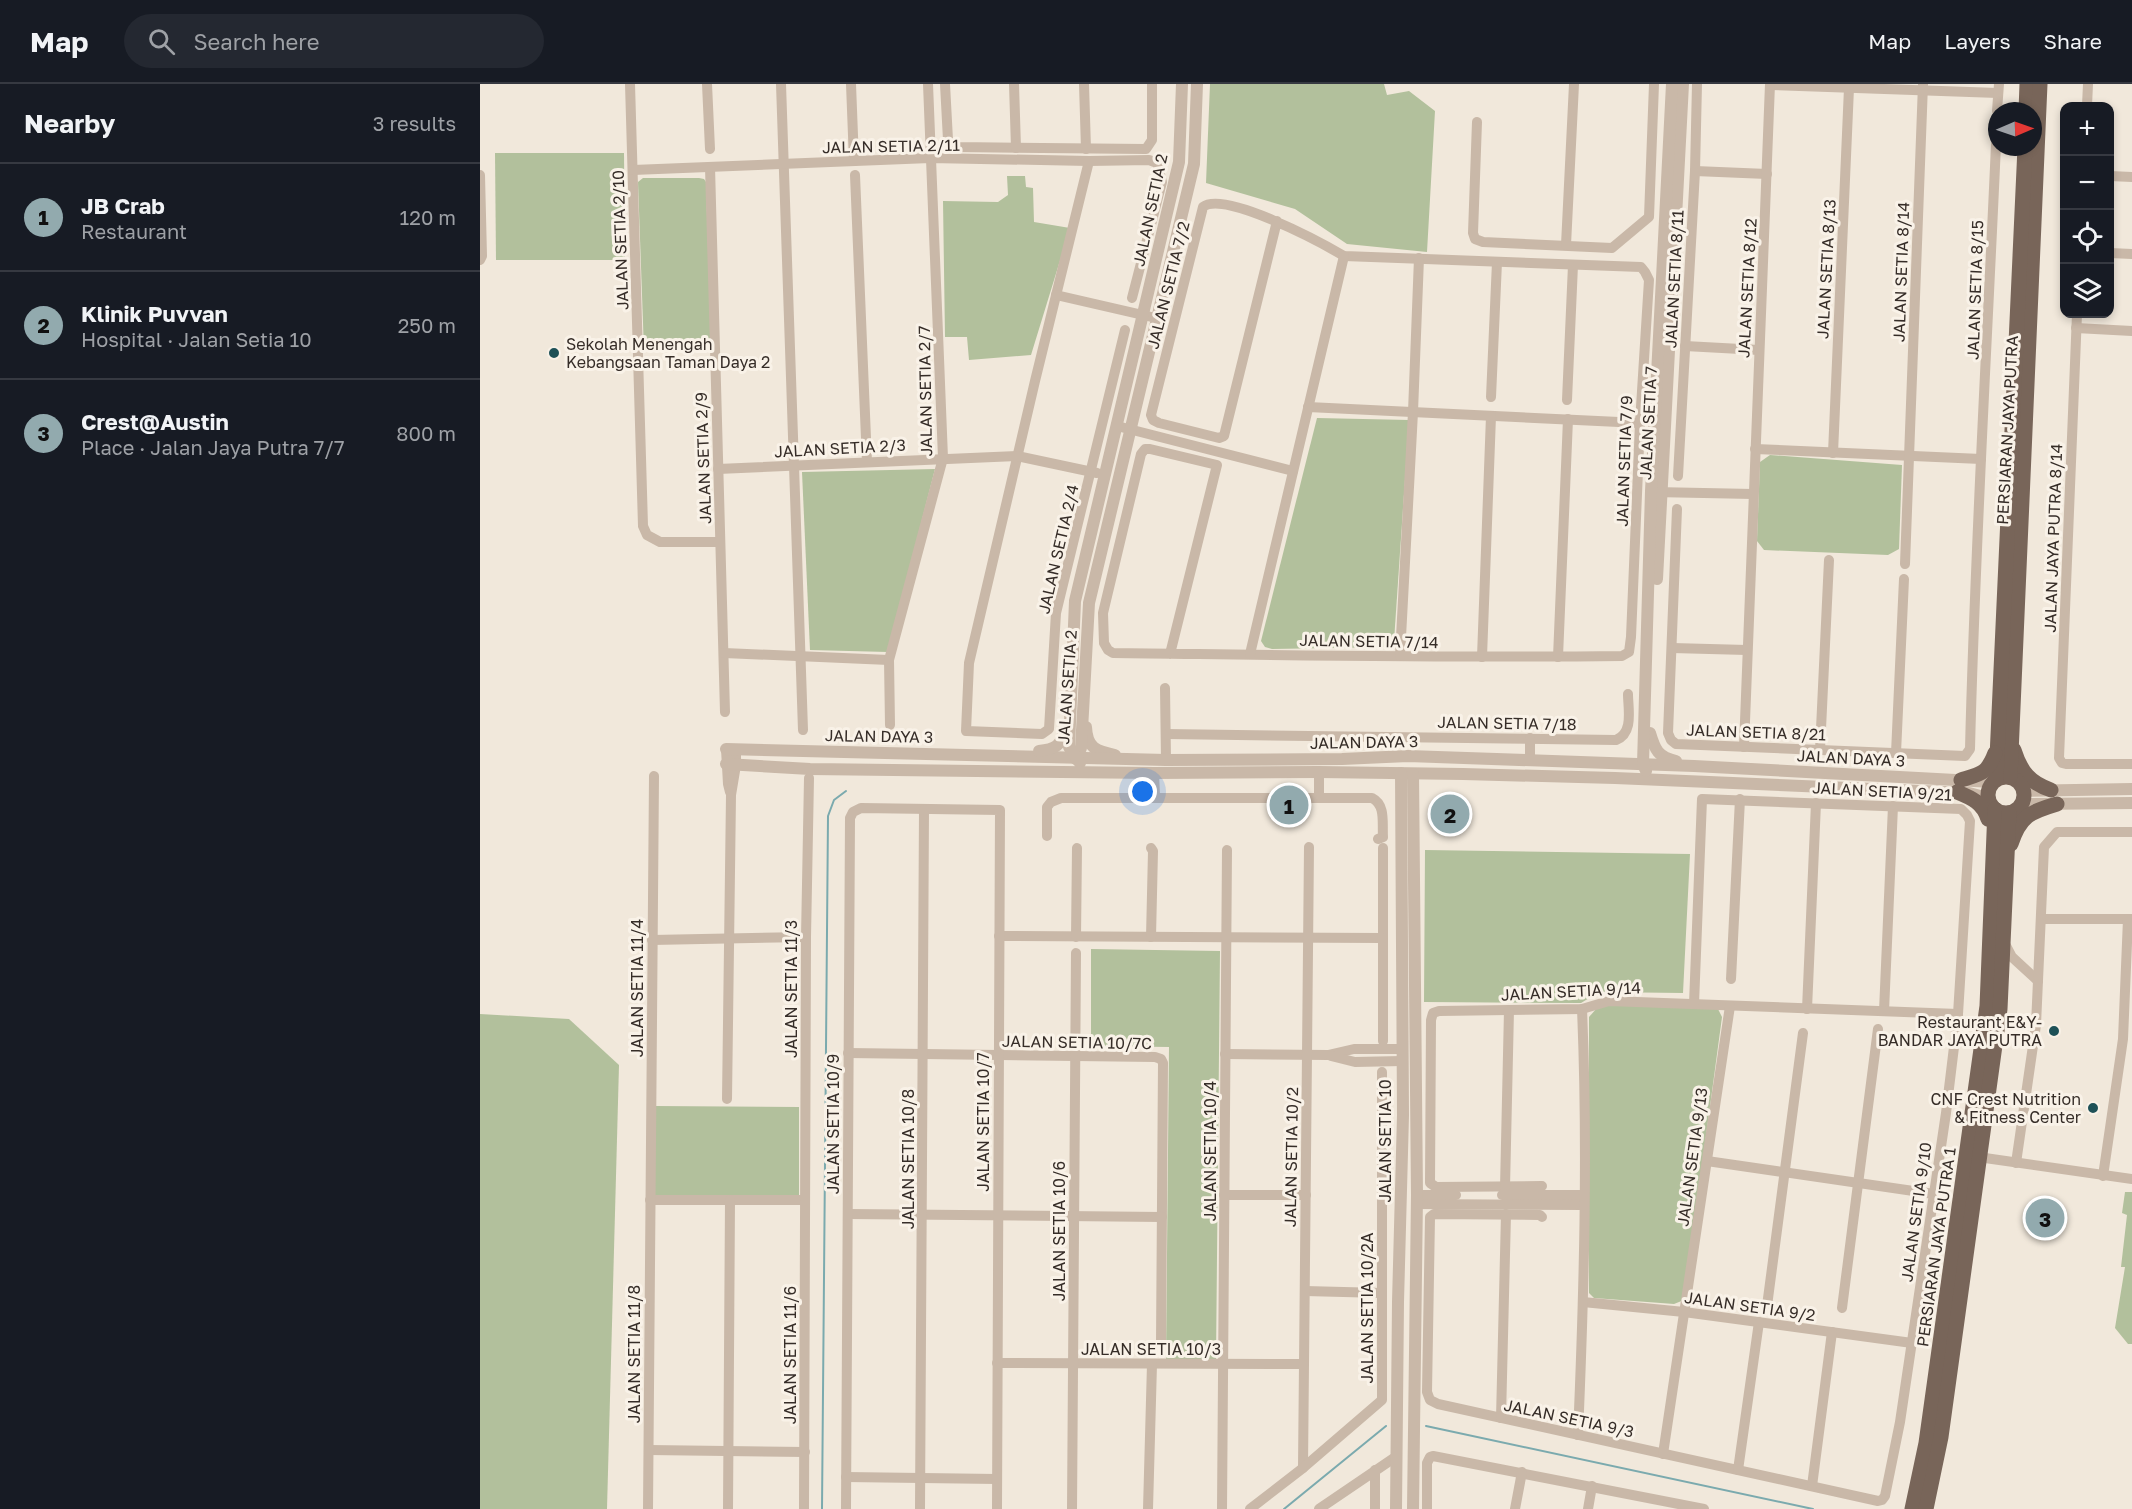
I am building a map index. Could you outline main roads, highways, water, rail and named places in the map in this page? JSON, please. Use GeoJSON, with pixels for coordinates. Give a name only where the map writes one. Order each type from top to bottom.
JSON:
{"type":"FeatureCollection","features":[{"type":"Feature","properties":{"kind":"main road"},"geometry":{"type":"LineString","coordinates":[[2026,102],[2027,84]]}},
{"type":"Feature","properties":{"kind":"main road","name":"PERSIARAN JAYA PUTRA"},"geometry":{"type":"LineString","coordinates":[[2000,779],[2005,743],[2040,84]]}},
{"type":"Feature","properties":{"kind":"main road","name":"PERSIARAN JAYA PUTRA"},"geometry":{"type":"LineString","coordinates":[[2005,743],[2025,156]]}},
{"type":"Feature","properties":{"kind":"main road"},"geometry":{"type":"LineString","coordinates":[[1994,846],[1984,809],[1959,786],[1988,770],[2005,743],[2026,776],[2054,797],[2024,818],[2016,829],[2007,860]]}},
{"type":"Feature","properties":{"kind":"main road"},"geometry":{"type":"LineString","coordinates":[[2000,779],[2020,783],[2007,803]]}},
{"type":"Feature","properties":{"kind":"main road","name":"PERSIARAN JAYA PUTRA 1"},"geometry":{"type":"LineString","coordinates":[[2000,779],[1989,790],[2007,803]]}},
{"type":"Feature","properties":{"kind":"main road","name":"PERSIARAN JAYA PUTRA 1"},"geometry":{"type":"LineString","coordinates":[[1912,1509],[1926,1443],[1986,1017],[1994,846],[2007,803]]}},
{"type":"Feature","properties":{"kind":"main road","name":"PERSIARAN JAYA PUTRA 1"},"geometry":{"type":"LineString","coordinates":[[1926,1509],[1943,1427],[2000,1009],[2007,860],[2007,803]]}},
{"type":"Feature","properties":{"kind":"waterway"},"geometry":{"type":"LineString","coordinates":[[822,1509],[828,816],[834,800],[846,791]]}},
{"type":"Feature","properties":{"kind":"waterway"},"geometry":{"type":"LineString","coordinates":[[1284,1509],[1386,1426]]}},
{"type":"Feature","properties":{"kind":"waterway"},"geometry":{"type":"LineString","coordinates":[[1426,1426],[1813,1509]]}},
{"type":"Feature","properties":{"kind":"place","name":"Sekolah Menengah Kebangsaan Taman Daya 2"},"geometry":{"type":"Point","coordinates":[554,353]}},
{"type":"Feature","properties":{"kind":"place","name":"JB Crab"},"geometry":{"type":"Point","coordinates":[1289,805]}},
{"type":"Feature","properties":{"kind":"place","name":"Klinik Puvvan"},"geometry":{"type":"Point","coordinates":[1450,814]}},
{"type":"Feature","properties":{"kind":"place","name":"Restaurant E&Y- BANDAR JAYA PUTRA"},"geometry":{"type":"Point","coordinates":[2054,1031]}},
{"type":"Feature","properties":{"kind":"place","name":"CNF Crest Nutrition & Fitness Center"},"geometry":{"type":"Point","coordinates":[2093,1108]}},
{"type":"Feature","properties":{"kind":"place","name":"Crest@Austin"},"geometry":{"type":"Point","coordinates":[2045,1218]}}]}
